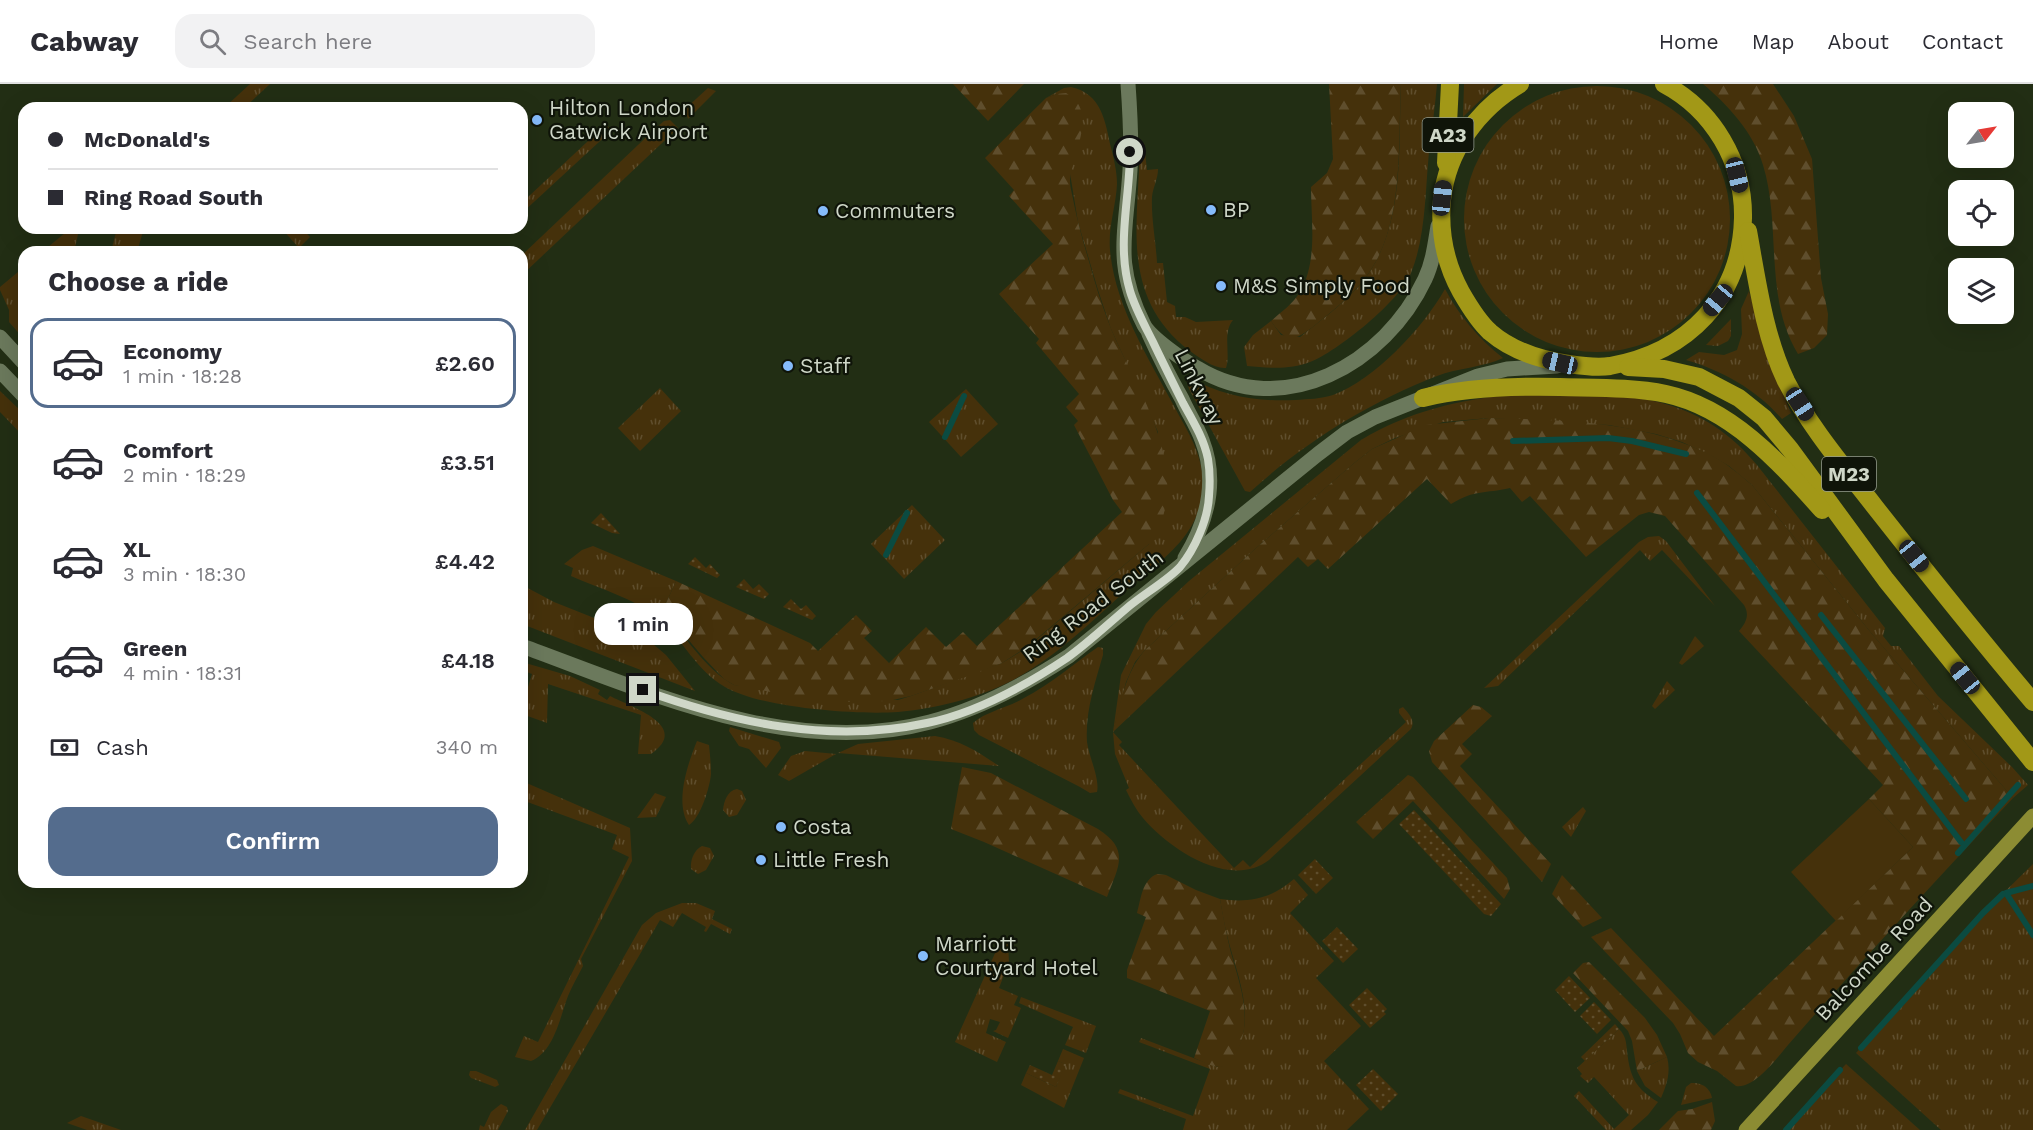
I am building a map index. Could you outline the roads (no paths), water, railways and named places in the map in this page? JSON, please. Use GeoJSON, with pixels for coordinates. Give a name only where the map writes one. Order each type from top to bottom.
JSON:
{"type":"FeatureCollection","features":[{"type":"Feature","properties":{"kind":"highway","name":"A23"},"geometry":{"type":"LineString","coordinates":[[1443,186],[1449,127],[1450,84]]}},
{"type":"Feature","properties":{"kind":"highway"},"geometry":{"type":"LineString","coordinates":[[1520,84],[1489,106],[1475,122],[1457,150],[1443,186],[1441,211],[1443,245],[1450,272],[1484,326],[1504,342],[1526,353],[1554,362],[1609,366],[1661,351],[1682,337],[1709,311],[1726,287],[1738,261],[1743,206],[1735,169],[1716,129],[1698,107],[1664,84]]}},
{"type":"Feature","properties":{"kind":"highway","name":"M23"},"geometry":{"type":"LineString","coordinates":[[1743,206],[1768,326],[1780,367],[1794,394],[1856,482],[1980,639],[2033,702]]}},
{"type":"Feature","properties":{"kind":"highway","name":"M23"},"geometry":{"type":"LineString","coordinates":[[1609,366],[1653,368],[1687,373],[1745,401],[1764,418],[1886,580],[2029,757]]}},
{"type":"Feature","properties":{"kind":"highway","name":"M23"},"geometry":{"type":"LineString","coordinates":[[1424,398],[1466,391],[1548,387],[1642,391],[1668,395],[1688,402],[1736,427],[1765,450],[1886,580]]}},
{"type":"Feature","properties":{"kind":"main road","name":"Balcombe Road"},"geometry":{"type":"LineString","coordinates":[[1746,1130],[2033,816]]}},
{"type":"Feature","properties":{"kind":"street","name":"Linkway"},"geometry":{"type":"LineString","coordinates":[[1128,84],[1130,169],[1123,234],[1123,258],[1130,294],[1201,437],[1208,460],[1209,498],[1206,514],[1193,544],[1179,567]]}},
{"type":"Feature","properties":{"kind":"street"},"geometry":{"type":"LineString","coordinates":[[1146,328],[1180,358],[1205,373],[1228,382],[1251,387],[1283,389],[1318,380],[1363,355],[1404,315],[1428,272],[1441,211]]}},
{"type":"Feature","properties":{"kind":"street"},"geometry":{"type":"LineString","coordinates":[[0,337],[18,356]]}},
{"type":"Feature","properties":{"kind":"street","name":"Ring Road South"},"geometry":{"type":"LineString","coordinates":[[528,648],[679,703],[737,718],[819,732],[878,730],[928,723],[1004,694],[1035,678],[1069,656],[1339,438],[1385,412],[1495,371],[1581,365]]}},
{"type":"Feature","properties":{"kind":"street"},"geometry":{"type":"LineString","coordinates":[[0,371],[18,390]]}},
{"type":"Feature","properties":{"kind":"waterway"},"geometry":{"type":"LineString","coordinates":[[945,437],[964,396]]}},
{"type":"Feature","properties":{"kind":"waterway"},"geometry":{"type":"LineString","coordinates":[[1513,441],[1608,438],[1632,441],[1686,454]]}},
{"type":"Feature","properties":{"kind":"waterway"},"geometry":{"type":"LineString","coordinates":[[1697,493],[1961,842]]}},
{"type":"Feature","properties":{"kind":"waterway"},"geometry":{"type":"LineString","coordinates":[[886,555],[907,513]]}},
{"type":"Feature","properties":{"kind":"waterway"},"geometry":{"type":"LineString","coordinates":[[1821,615],[1966,799]]}},
{"type":"Feature","properties":{"kind":"waterway"},"geometry":{"type":"LineString","coordinates":[[1958,853],[2018,785]]}},
{"type":"Feature","properties":{"kind":"waterway"},"geometry":{"type":"LineString","coordinates":[[2033,886],[2006,893],[2033,935]]}},
{"type":"Feature","properties":{"kind":"waterway"},"geometry":{"type":"LineString","coordinates":[[1861,1048],[1983,913],[2003,894]]}},
{"type":"Feature","properties":{"kind":"waterway"},"geometry":{"type":"LineString","coordinates":[[1786,1130],[1840,1070]]}},
{"type":"Feature","properties":{"kind":"place","name":"Hilton London Gatwick Airport"},"geometry":{"type":"Point","coordinates":[537,120]}},
{"type":"Feature","properties":{"kind":"place","name":"BP"},"geometry":{"type":"Point","coordinates":[1211,210]}},
{"type":"Feature","properties":{"kind":"place","name":"Commuters"},"geometry":{"type":"Point","coordinates":[823,211]}},
{"type":"Feature","properties":{"kind":"place","name":"M&S Simply Food"},"geometry":{"type":"Point","coordinates":[1221,286]}},
{"type":"Feature","properties":{"kind":"place","name":"Staff"},"geometry":{"type":"Point","coordinates":[788,366]}},
{"type":"Feature","properties":{"kind":"place","name":"Costa"},"geometry":{"type":"Point","coordinates":[781,827]}},
{"type":"Feature","properties":{"kind":"place","name":"Little Fresh"},"geometry":{"type":"Point","coordinates":[761,860]}},
{"type":"Feature","properties":{"kind":"place","name":"Marriott Courtyard Hotel"},"geometry":{"type":"Point","coordinates":[923,956]}}]}
